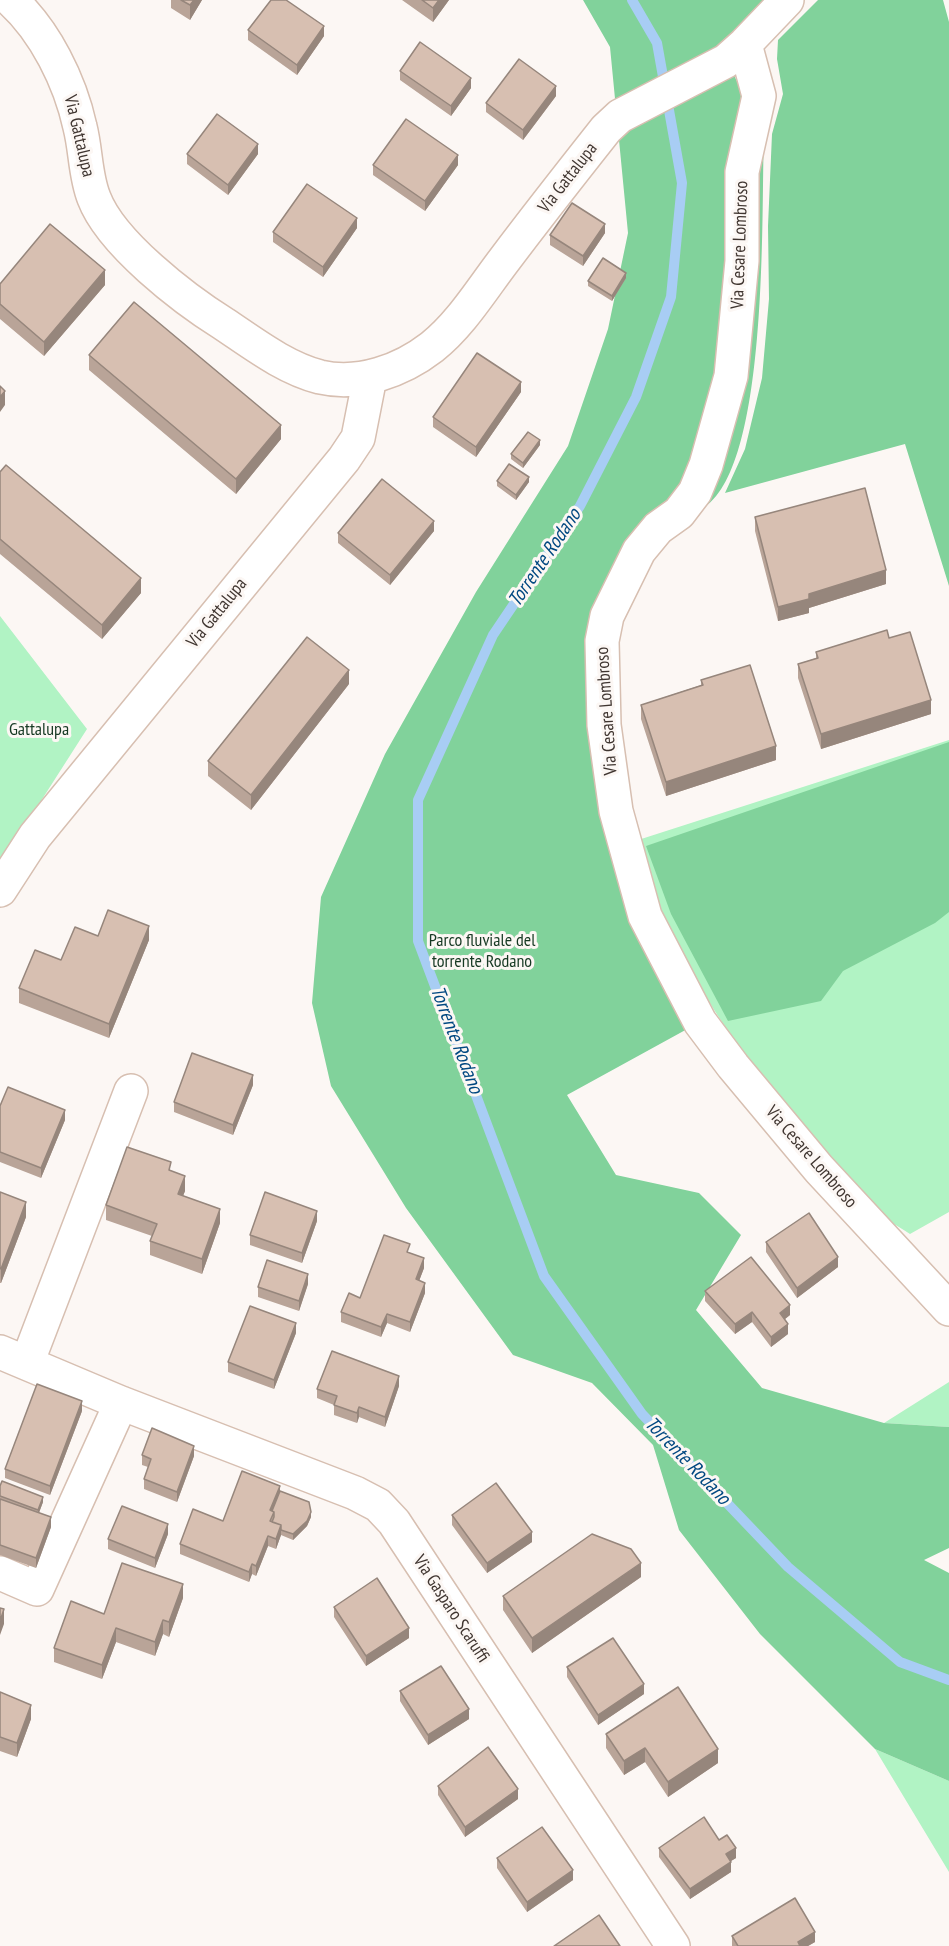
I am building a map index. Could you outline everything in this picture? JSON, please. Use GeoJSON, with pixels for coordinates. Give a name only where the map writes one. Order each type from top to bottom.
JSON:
{"type":"FeatureCollection","features":[{"type":"Feature","properties":{"kind":"street","name":"Via Gattalupa"},"geometry":{"type":"LineString","coordinates":[[10,0],[19,7],[55,59],[80,126],[94,198],[107,222],[162,278],[205,312],[287,365],[321,377],[370,377],[388,372],[432,347],[455,323],[606,129],[620,116],[736,53],[787,0]]}},
{"type":"Feature","properties":{"kind":"street","name":"Via Cesare Lombroso"},"geometry":{"type":"LineString","coordinates":[[736,53],[759,96],[742,172],[742,261],[731,376],[706,465],[695,492],[679,513],[658,528],[639,551],[607,616],[602,641],[604,726],[616,811],[645,916],[700,1022],[733,1066],[819,1169],[949,1309]]}},
{"type":"Feature","properties":{"kind":"street","name":"Via Gattalupa"},"geometry":{"type":"LineString","coordinates":[[0,890],[35,836],[344,459],[358,438],[370,377]]}},
{"type":"Feature","properties":{"kind":"street"},"geometry":{"type":"LineString","coordinates":[[13,1357],[131,1091]]}},
{"type":"Feature","properties":{"kind":"street","name":"Via Gasparo Scaruffi"},"geometry":{"type":"LineString","coordinates":[[13,1357],[121,1403],[355,1493],[378,1505],[394,1522],[673,1946]]}},
{"type":"Feature","properties":{"kind":"street"},"geometry":{"type":"LineString","coordinates":[[0,1573],[37,1589],[121,1403]]}},
{"type":"Feature","properties":{"kind":"green space","name":"Parco fluviale del torrente Rodano"},"geometry":{"type":"Polygon","coordinates":[[[583,0],[798,0],[733,73],[742,92],[734,139],[764,133],[758,332],[751,389],[741,440],[726,481],[705,507],[679,513],[617,593],[609,768],[700,1022],[567,1095],[616,1175],[699,1193],[741,1235],[696,1310],[762,1388],[884,1423],[949,1427],[949,1548],[924,1560],[949,1573],[949,1781],[875,1749],[760,1634],[679,1530],[653,1445],[592,1383],[513,1355],[406,1208],[331,1086],[312,1003],[321,897],[385,754],[476,592],[568,446],[608,329],[628,233],[610,47],[583,0]]]}},
{"type":"Feature","properties":{"kind":"green space"},"geometry":{"type":"Polygon","coordinates":[[[818,0],[943,0],[949,22],[949,586],[905,444],[725,493],[745,449],[762,378],[769,299],[768,226],[772,134],[783,94],[777,59],[778,40],[818,0]]]}},
{"type":"Feature","properties":{"kind":"green space","name":"Gattalupa"},"geometry":{"type":"Polygon","coordinates":[[[0,616],[87,729],[0,865],[0,616]]]}},
{"type":"Feature","properties":{"kind":"green space"},"geometry":{"type":"Polygon","coordinates":[[[949,740],[949,1212],[910,1234],[876,1212],[856,1191],[781,1101],[729,1033],[686,962],[667,924],[635,841],[949,740]]]}},
{"type":"Feature","properties":{"kind":"green space"},"geometry":{"type":"Polygon","coordinates":[[[949,742],[949,912],[935,923],[843,971],[821,1001],[728,1021],[671,914],[646,846],[949,742]]]}},
{"type":"Feature","properties":{"kind":"green space"},"geometry":{"type":"Polygon","coordinates":[[[949,1382],[949,1427],[884,1423],[949,1382]]]}},
{"type":"Feature","properties":{"kind":"green space"},"geometry":{"type":"Polygon","coordinates":[[[875,1749],[949,1781],[949,1872],[875,1749]]]}},
{"type":"Feature","properties":{"kind":"building"},"geometry":{"type":"Polygon","coordinates":[[[181,0],[194,0],[190,5],[181,0]]]}},
{"type":"Feature","properties":{"kind":"building"},"geometry":{"type":"Polygon","coordinates":[[[271,0],[286,0],[324,26],[297,65],[248,30],[271,0]]]}},
{"type":"Feature","properties":{"kind":"building"},"geometry":{"type":"Polygon","coordinates":[[[422,0],[439,0],[433,8],[422,0]]]}},
{"type":"Feature","properties":{"kind":"building"},"geometry":{"type":"Polygon","coordinates":[[[420,42],[471,78],[451,106],[400,71],[420,42]]]}},
{"type":"Feature","properties":{"kind":"building"},"geometry":{"type":"Polygon","coordinates":[[[519,59],[556,86],[523,130],[486,103],[519,59]]]}},
{"type":"Feature","properties":{"kind":"building"},"geometry":{"type":"Polygon","coordinates":[[[217,114],[258,144],[228,185],[187,154],[217,114]]]}},
{"type":"Feature","properties":{"kind":"building"},"geometry":{"type":"Polygon","coordinates":[[[406,119],[458,155],[425,201],[373,165],[406,119]]]}},
{"type":"Feature","properties":{"kind":"building"},"geometry":{"type":"Polygon","coordinates":[[[307,184],[357,218],[323,267],[273,232],[307,184]]]}},
{"type":"Feature","properties":{"kind":"building"},"geometry":{"type":"Polygon","coordinates":[[[572,203],[605,224],[583,256],[550,235],[572,203]]]}},
{"type":"Feature","properties":{"kind":"building"},"geometry":{"type":"Polygon","coordinates":[[[50,224],[105,270],[44,342],[0,304],[0,284],[50,224]]]}},
{"type":"Feature","properties":{"kind":"building"},"geometry":{"type":"Polygon","coordinates":[[[603,258],[626,273],[612,296],[588,281],[603,258]]]}},
{"type":"Feature","properties":{"kind":"building"},"geometry":{"type":"Polygon","coordinates":[[[134,302],[281,425],[236,479],[89,355],[134,302]]]}},
{"type":"Feature","properties":{"kind":"building"},"geometry":{"type":"Polygon","coordinates":[[[477,353],[521,382],[476,447],[433,417],[477,353]]]}},
{"type":"Feature","properties":{"kind":"building"},"geometry":{"type":"Polygon","coordinates":[[[0,386],[5,391],[0,397],[0,386]]]}},
{"type":"Feature","properties":{"kind":"building"},"geometry":{"type":"Polygon","coordinates":[[[528,432],[540,440],[523,463],[511,454],[528,432]]]}},
{"type":"Feature","properties":{"kind":"building"},"geometry":{"type":"Polygon","coordinates":[[[509,464],[529,477],[516,495],[497,481],[509,464]]]}},
{"type":"Feature","properties":{"kind":"building"},"geometry":{"type":"Polygon","coordinates":[[[6,465],[141,578],[102,625],[0,539],[0,472],[6,465]]]}},
{"type":"Feature","properties":{"kind":"building"},"geometry":{"type":"Polygon","coordinates":[[[382,479],[434,521],[390,575],[338,533],[382,479]]]}},
{"type":"Feature","properties":{"kind":"building"},"geometry":{"type":"Polygon","coordinates":[[[865,488],[886,570],[809,594],[809,599],[778,607],[755,517],[865,488]]]}},
{"type":"Feature","properties":{"kind":"building"},"geometry":{"type":"Polygon","coordinates":[[[887,630],[889,638],[910,632],[931,700],[821,734],[798,664],[818,658],[816,652],[887,630]]]}},
{"type":"Feature","properties":{"kind":"building"},"geometry":{"type":"Polygon","coordinates":[[[307,637],[349,670],[251,795],[208,761],[307,637]]]}},
{"type":"Feature","properties":{"kind":"building"},"geometry":{"type":"Polygon","coordinates":[[[750,665],[776,746],[666,782],[641,705],[703,685],[701,680],[750,665]]]}},
{"type":"Feature","properties":{"kind":"building"},"geometry":{"type":"Polygon","coordinates":[[[108,910],[149,926],[109,1024],[19,988],[35,950],[61,960],[75,927],[98,936],[108,910]]]}},
{"type":"Feature","properties":{"kind":"building"},"geometry":{"type":"Polygon","coordinates":[[[192,1053],[253,1075],[233,1125],[174,1102],[192,1053]]]}},
{"type":"Feature","properties":{"kind":"building"},"geometry":{"type":"Polygon","coordinates":[[[8,1087],[65,1110],[41,1168],[0,1152],[0,1106],[8,1087]]]}},
{"type":"Feature","properties":{"kind":"building"},"geometry":{"type":"Polygon","coordinates":[[[127,1147],[171,1162],[169,1170],[185,1176],[178,1194],[220,1209],[202,1259],[150,1241],[157,1224],[106,1205],[127,1147]]]}},
{"type":"Feature","properties":{"kind":"building"},"geometry":{"type":"Polygon","coordinates":[[[0,1192],[26,1202],[1,1269],[0,1268],[0,1192]]]}},
{"type":"Feature","properties":{"kind":"building"},"geometry":{"type":"Polygon","coordinates":[[[265,1192],[317,1211],[302,1253],[250,1235],[265,1192]]]}},
{"type":"Feature","properties":{"kind":"building"},"geometry":{"type":"Polygon","coordinates":[[[809,1213],[838,1257],[797,1288],[766,1242],[809,1213]]]}},
{"type":"Feature","properties":{"kind":"building"},"geometry":{"type":"Polygon","coordinates":[[[384,1235],[410,1244],[407,1252],[424,1258],[416,1279],[425,1283],[410,1322],[387,1314],[381,1327],[341,1312],[349,1293],[360,1298],[384,1235]]]}},
{"type":"Feature","properties":{"kind":"building"},"geometry":{"type":"Polygon","coordinates":[[[751,1257],[790,1305],[780,1313],[788,1324],[771,1337],[752,1312],[735,1324],[705,1291],[751,1257]]]}},
{"type":"Feature","properties":{"kind":"building"},"geometry":{"type":"Polygon","coordinates":[[[267,1260],[308,1274],[299,1301],[258,1287],[267,1260]]]}},
{"type":"Feature","properties":{"kind":"building"},"geometry":{"type":"Polygon","coordinates":[[[250,1306],[296,1323],[274,1380],[228,1362],[250,1306]]]}},
{"type":"Feature","properties":{"kind":"building"},"geometry":{"type":"Polygon","coordinates":[[[332,1351],[399,1376],[385,1417],[359,1407],[357,1413],[334,1405],[337,1396],[317,1389],[332,1351]]]}},
{"type":"Feature","properties":{"kind":"building"},"geometry":{"type":"Polygon","coordinates":[[[37,1384],[82,1401],[50,1486],[5,1469],[37,1384]]]}},
{"type":"Feature","properties":{"kind":"building"},"geometry":{"type":"Polygon","coordinates":[[[152,1428],[194,1446],[177,1492],[144,1479],[151,1459],[142,1455],[152,1428]]]}},
{"type":"Feature","properties":{"kind":"building"},"geometry":{"type":"Polygon","coordinates":[[[242,1471],[280,1486],[270,1510],[274,1512],[270,1521],[281,1525],[276,1539],[268,1536],[256,1566],[252,1564],[249,1572],[180,1544],[193,1509],[223,1521],[242,1471]]]}},
{"type":"Feature","properties":{"kind":"building"},"geometry":{"type":"Polygon","coordinates":[[[2,1481],[43,1497],[38,1510],[0,1496],[2,1481]]]}},
{"type":"Feature","properties":{"kind":"building"},"geometry":{"type":"Polygon","coordinates":[[[496,1483],[532,1532],[487,1563],[452,1515],[496,1483]]]}},
{"type":"Feature","properties":{"kind":"building"},"geometry":{"type":"Polygon","coordinates":[[[280,1491],[309,1502],[311,1512],[307,1521],[293,1534],[281,1530],[281,1525],[272,1522],[274,1512],[272,1511],[280,1491]]]}},
{"type":"Feature","properties":{"kind":"building"},"geometry":{"type":"Polygon","coordinates":[[[0,1499],[51,1517],[36,1558],[0,1545],[0,1499]]]}},
{"type":"Feature","properties":{"kind":"building"},"geometry":{"type":"Polygon","coordinates":[[[122,1506],[168,1524],[155,1558],[108,1539],[122,1506]]]}},
{"type":"Feature","properties":{"kind":"building"},"geometry":{"type":"Polygon","coordinates":[[[592,1534],[631,1549],[641,1563],[532,1638],[503,1596],[592,1534]]]}},
{"type":"Feature","properties":{"kind":"building"},"geometry":{"type":"Polygon","coordinates":[[[122,1563],[183,1584],[169,1622],[163,1620],[155,1642],[116,1628],[102,1665],[54,1648],[71,1601],[104,1614],[122,1563]]]}},
{"type":"Feature","properties":{"kind":"building"},"geometry":{"type":"Polygon","coordinates":[[[377,1578],[409,1628],[366,1656],[334,1607],[377,1578]]]}},
{"type":"Feature","properties":{"kind":"building"},"geometry":{"type":"Polygon","coordinates":[[[0,1608],[4,1609],[0,1621],[0,1608]]]}},
{"type":"Feature","properties":{"kind":"building"},"geometry":{"type":"Polygon","coordinates":[[[613,1638],[644,1684],[598,1715],[567,1667],[613,1638]]]}},
{"type":"Feature","properties":{"kind":"building"},"geometry":{"type":"Polygon","coordinates":[[[441,1666],[469,1709],[428,1735],[400,1691],[441,1666]]]}},
{"type":"Feature","properties":{"kind":"building"},"geometry":{"type":"Polygon","coordinates":[[[678,1687],[718,1749],[668,1782],[645,1748],[624,1761],[606,1734],[678,1687]]]}},
{"type":"Feature","properties":{"kind":"building"},"geometry":{"type":"Polygon","coordinates":[[[0,1692],[31,1705],[17,1743],[0,1737],[0,1692]]]}},
{"type":"Feature","properties":{"kind":"building"},"geometry":{"type":"Polygon","coordinates":[[[488,1747],[518,1789],[465,1827],[438,1786],[488,1747]]]}},
{"type":"Feature","properties":{"kind":"building"},"geometry":{"type":"Polygon","coordinates":[[[704,1817],[719,1840],[727,1835],[736,1848],[726,1854],[731,1862],[690,1889],[659,1848],[704,1817]]]}},
{"type":"Feature","properties":{"kind":"building"},"geometry":{"type":"Polygon","coordinates":[[[542,1827],[573,1870],[527,1902],[497,1858],[542,1827]]]}},
{"type":"Feature","properties":{"kind":"building"},"geometry":{"type":"Polygon","coordinates":[[[795,1898],[815,1932],[798,1942],[800,1946],[738,1946],[732,1936],[795,1898]]]}},
{"type":"Feature","properties":{"kind":"building"},"geometry":{"type":"Polygon","coordinates":[[[599,1915],[620,1946],[554,1946],[599,1915]]]}},
{"type":"Feature","properties":{"kind":"waterway","name":"Torrente Rodano"},"geometry":{"type":"LineString","coordinates":[[632,0],[657,43],[682,183],[671,297],[636,397],[580,506],[493,635],[418,800],[418,941],[544,1276],[642,1414],[788,1567],[900,1662],[949,1680]]}}]}
